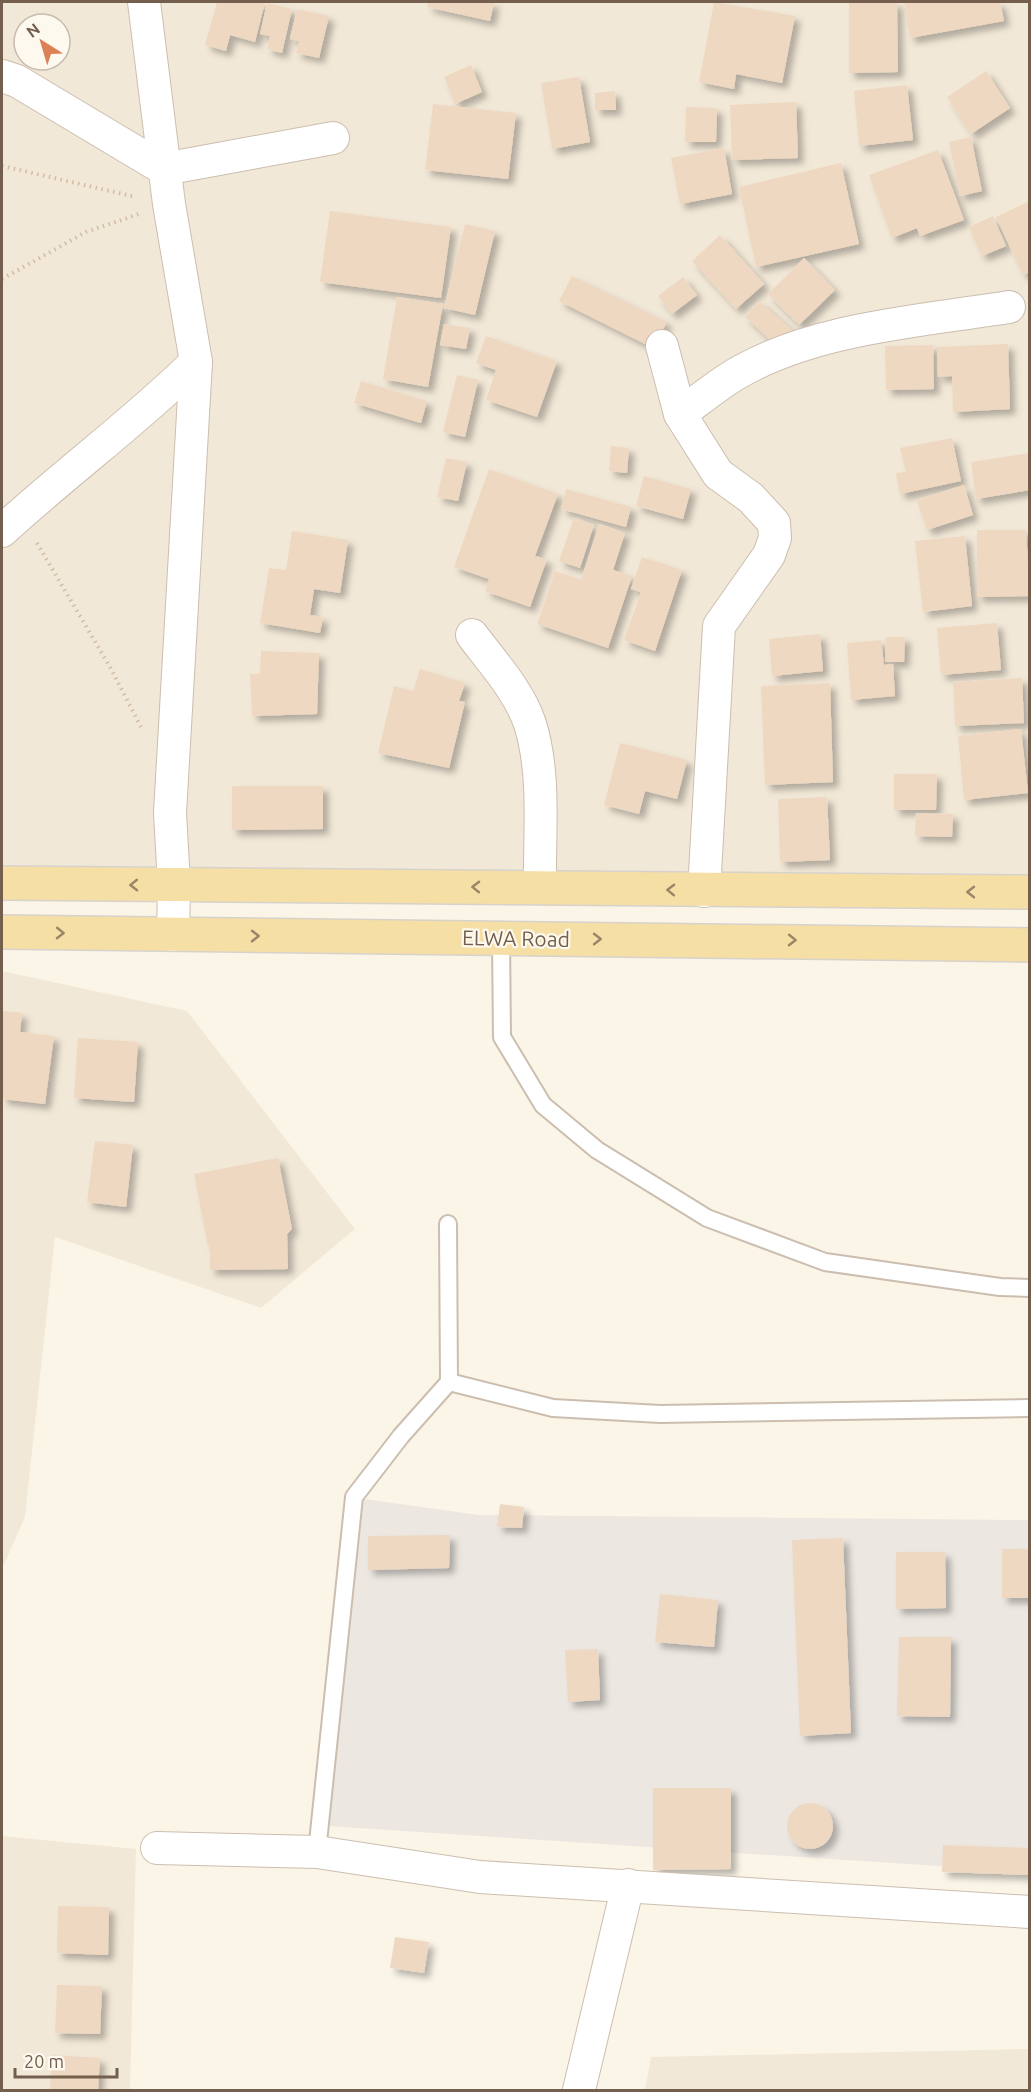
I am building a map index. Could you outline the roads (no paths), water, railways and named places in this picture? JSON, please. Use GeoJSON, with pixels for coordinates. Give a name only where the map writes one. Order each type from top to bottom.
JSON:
{"type":"FeatureCollection","features":[{"type":"Feature","properties":{"kind":"main road"},"geometry":{"type":"LineString","coordinates":[[2,883],[704,891],[1029,892]]}},
{"type":"Feature","properties":{"kind":"main road","name":"ELWA Road"},"geometry":{"type":"LineString","coordinates":[[2,932],[1029,945]]}},
{"type":"Feature","properties":{"kind":"street"},"geometry":{"type":"LineString","coordinates":[[144,2],[154,66],[169,204],[196,362],[170,813],[174,884],[173,935]]}},
{"type":"Feature","properties":{"kind":"street"},"geometry":{"type":"LineString","coordinates":[[2,76],[17,81],[164,168],[333,138]]}},
{"type":"Feature","properties":{"kind":"street"},"geometry":{"type":"LineString","coordinates":[[680,414],[736,374],[786,352],[858,331],[1009,307]]}},
{"type":"Feature","properties":{"kind":"street"},"geometry":{"type":"LineString","coordinates":[[662,346],[680,414],[718,474],[751,498],[774,523],[775,538],[769,555],[719,626],[704,891]]}},
{"type":"Feature","properties":{"kind":"street"},"geometry":{"type":"LineString","coordinates":[[10,523],[156,401],[196,362]]}},
{"type":"Feature","properties":{"kind":"street"},"geometry":{"type":"LineString","coordinates":[[472,635],[514,691],[529,722],[538,760],[540,888]]}},
{"type":"Feature","properties":{"kind":"street"},"geometry":{"type":"LineString","coordinates":[[157,1848],[317,1852],[480,1877],[1029,1912]]}},
{"type":"Feature","properties":{"kind":"street"},"geometry":{"type":"LineString","coordinates":[[579,2091],[628,1886]]}},
{"type":"Feature","properties":{"kind":"lane"},"geometry":{"type":"LineString","coordinates":[[501,938],[502,1037],[543,1105],[597,1150],[707,1218],[825,1262],[1000,1287],[1029,1288]]}},
{"type":"Feature","properties":{"kind":"lane"},"geometry":{"type":"LineString","coordinates":[[317,1852],[354,1497],[401,1436],[449,1382],[448,1224]]}},
{"type":"Feature","properties":{"kind":"lane"},"geometry":{"type":"LineString","coordinates":[[449,1382],[553,1408],[660,1414],[1029,1408]]}}]}
